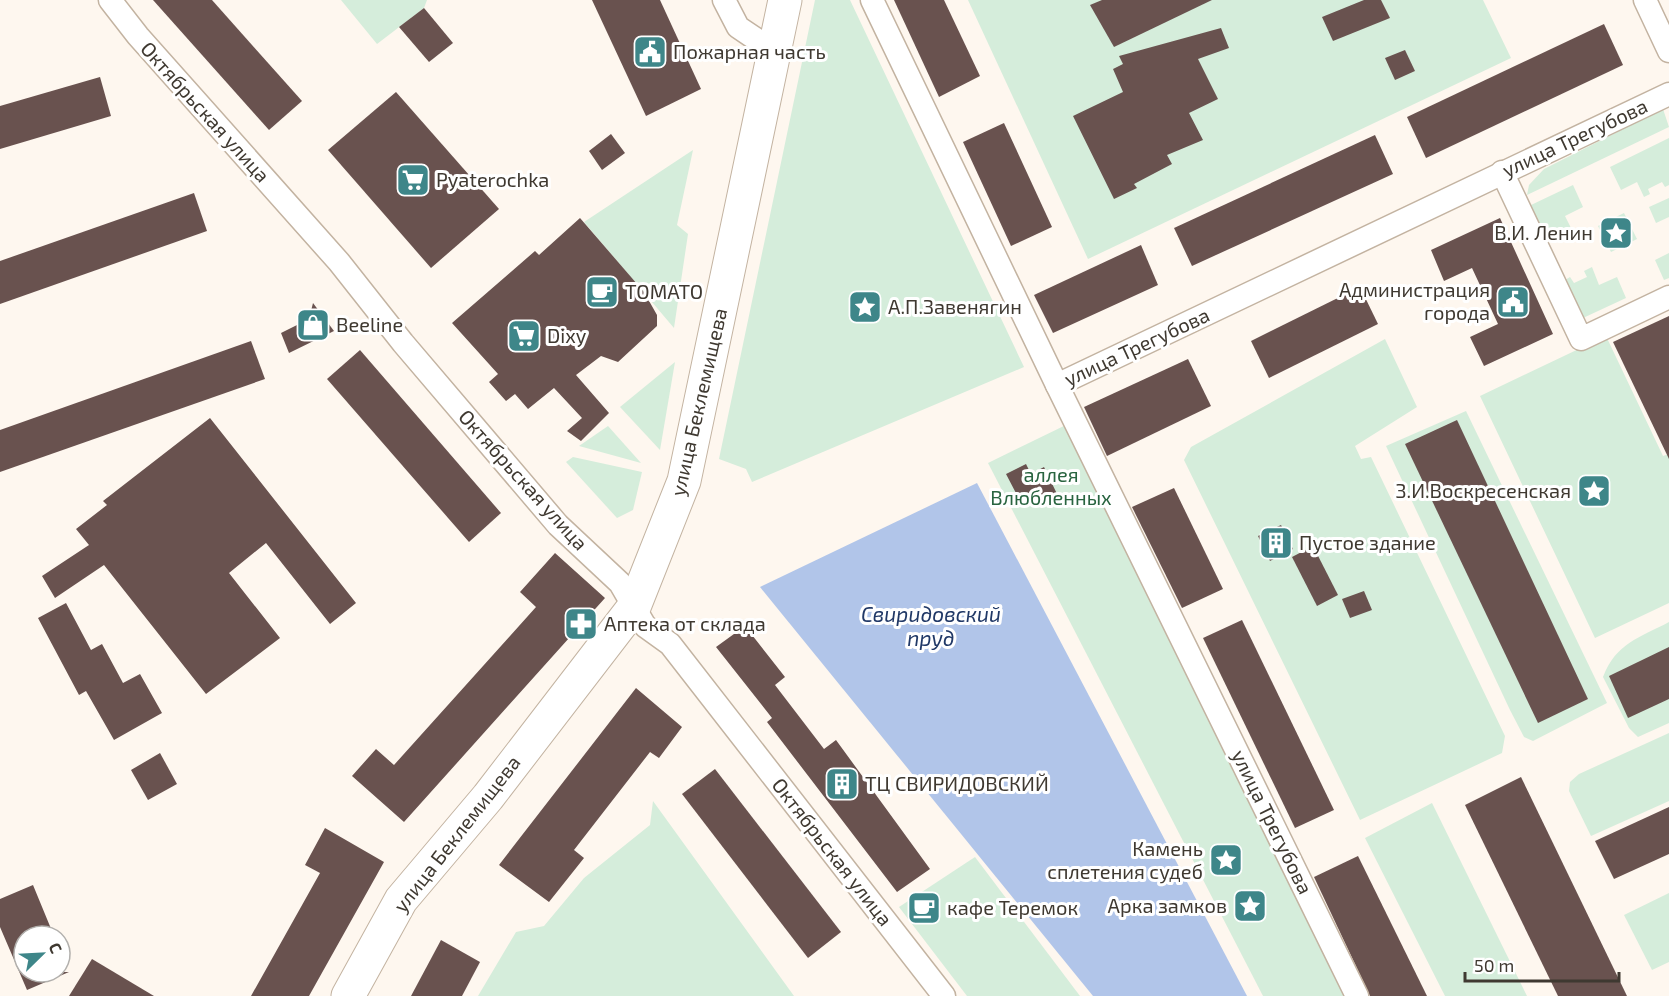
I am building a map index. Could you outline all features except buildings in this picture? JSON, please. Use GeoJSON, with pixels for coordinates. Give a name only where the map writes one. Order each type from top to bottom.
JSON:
{"type":"FeatureCollection","features":[{"type":"Feature","properties":{"kind":"main road","name":"улица Беклемищева"},"geometry":{"type":"LineString","coordinates":[[348,996],[401,900],[488,797],[634,607],[684,481],[785,0]]}},
{"type":"Feature","properties":{"kind":"street","name":"Октябрьская улица"},"geometry":{"type":"LineString","coordinates":[[110,0],[138,36],[339,262],[403,343],[558,525],[620,583],[645,626],[670,644],[944,996]]}},
{"type":"Feature","properties":{"kind":"street"},"geometry":{"type":"LineString","coordinates":[[724,0],[738,27],[775,52]]}},
{"type":"Feature","properties":{"kind":"street"},"geometry":{"type":"LineString","coordinates":[[872,0],[1057,385]]}},
{"type":"Feature","properties":{"kind":"street"},"geometry":{"type":"LineString","coordinates":[[1645,0],[1669,51]]}},
{"type":"Feature","properties":{"kind":"street","name":"улица Трегубова"},"geometry":{"type":"LineString","coordinates":[[1357,996],[1057,385],[1669,94]]}},
{"type":"Feature","properties":{"kind":"street"},"geometry":{"type":"LineString","coordinates":[[1502,172],[1581,339],[1669,297]]}},
{"type":"Feature","properties":{"kind":"green space"},"geometry":{"type":"Polygon","coordinates":[[[341,0],[427,0],[424,8],[377,44],[341,0]]]}},
{"type":"Feature","properties":{"kind":"green space"},"geometry":{"type":"Polygon","coordinates":[[[815,0],[850,0],[1024,367],[752,482],[746,469],[719,459],[815,0]]]}},
{"type":"Feature","properties":{"kind":"green space"},"geometry":{"type":"Polygon","coordinates":[[[968,0],[1483,0],[1511,58],[1088,259],[968,0]]]}},
{"type":"Feature","properties":{"kind":"green space"},"geometry":{"type":"Polygon","coordinates":[[[1663,109],[1669,127],[1527,195],[1529,185],[1544,169],[1663,109]]]}},
{"type":"Feature","properties":{"kind":"green space"},"geometry":{"type":"Polygon","coordinates":[[[1669,138],[1669,185],[1665,187],[1662,182],[1648,189],[1650,194],[1644,197],[1637,182],[1621,190],[1610,167],[1669,138]]]}},
{"type":"Feature","properties":{"kind":"green space"},"geometry":{"type":"Polygon","coordinates":[[[693,150],[677,225],[688,234],[674,328],[584,222],[693,150]]]}},
{"type":"Feature","properties":{"kind":"green space"},"geometry":{"type":"Polygon","coordinates":[[[1573,185],[1583,207],[1565,216],[1573,232],[1568,234],[1566,229],[1553,235],[1554,238],[1547,242],[1531,205],[1573,185]]]}},
{"type":"Feature","properties":{"kind":"green space"},"geometry":{"type":"Polygon","coordinates":[[[1669,198],[1669,217],[1656,223],[1649,207],[1669,198]]]}},
{"type":"Feature","properties":{"kind":"green space"},"geometry":{"type":"Polygon","coordinates":[[[1624,213],[1637,239],[1611,252],[1598,226],[1624,213]]]}},
{"type":"Feature","properties":{"kind":"green space"},"geometry":{"type":"Polygon","coordinates":[[[1669,253],[1669,278],[1664,280],[1655,260],[1669,253]]]}},
{"type":"Feature","properties":{"kind":"green space"},"geometry":{"type":"Polygon","coordinates":[[[1592,267],[1599,285],[1617,277],[1626,298],[1583,318],[1565,280],[1570,277],[1574,283],[1587,277],[1584,271],[1592,267]]]}},
{"type":"Feature","properties":{"kind":"green space"},"geometry":{"type":"Polygon","coordinates":[[[1606,336],[1663,456],[1669,454],[1669,603],[1595,638],[1480,396],[1606,336]]]}},
{"type":"Feature","properties":{"kind":"green space"},"geometry":{"type":"Polygon","coordinates":[[[1385,339],[1417,407],[1355,446],[1361,459],[1371,457],[1505,736],[1502,753],[1360,820],[1184,460],[1191,447],[1385,339]]]}},
{"type":"Feature","properties":{"kind":"green space"},"geometry":{"type":"Polygon","coordinates":[[[675,362],[660,450],[620,407],[675,362]]]}},
{"type":"Feature","properties":{"kind":"green space"},"geometry":{"type":"Polygon","coordinates":[[[1466,411],[1607,703],[1533,741],[1524,737],[1510,710],[1386,446],[1466,411]]]}},
{"type":"Feature","properties":{"kind":"green space","name":"аллея Влюбленных"},"geometry":{"type":"Polygon","coordinates":[[[1070,423],[1350,996],[1263,996],[988,463],[1070,423]]]}},
{"type":"Feature","properties":{"kind":"green space"},"geometry":{"type":"Polygon","coordinates":[[[608,426],[641,463],[579,446],[608,426]]]}},
{"type":"Feature","properties":{"kind":"green space"},"geometry":{"type":"Polygon","coordinates":[[[573,457],[642,472],[633,510],[617,518],[566,462],[573,457]]]}},
{"type":"Feature","properties":{"kind":"green space"},"geometry":{"type":"Polygon","coordinates":[[[1669,622],[1669,723],[1638,737],[1629,728],[1603,677],[1608,666],[1622,649],[1638,637],[1669,622]]]}},
{"type":"Feature","properties":{"kind":"green space"},"geometry":{"type":"Polygon","coordinates":[[[1669,733],[1669,801],[1591,836],[1569,791],[1570,782],[1579,774],[1669,733]]]}},
{"type":"Feature","properties":{"kind":"green space"},"geometry":{"type":"Polygon","coordinates":[[[653,801],[794,996],[478,996],[516,932],[544,926],[584,878],[650,825],[653,801]]]}},
{"type":"Feature","properties":{"kind":"green space"},"geometry":{"type":"Polygon","coordinates":[[[1432,803],[1527,996],[1445,996],[1365,838],[1432,803]]]}},
{"type":"Feature","properties":{"kind":"green space"},"geometry":{"type":"Polygon","coordinates":[[[975,857],[1080,996],[967,996],[899,907],[975,857]]]}},
{"type":"Feature","properties":{"kind":"green space"},"geometry":{"type":"Polygon","coordinates":[[[1669,893],[1669,962],[1652,970],[1624,915],[1669,893]]]}},
{"type":"Feature","properties":{"kind":"water","name":"Свиридовский пруд"},"geometry":{"type":"Polygon","coordinates":[[[977,483],[1247,996],[1093,996],[760,587],[977,483]]]}},
{"type":"Feature","properties":{"kind":"place","name":"Пожарная часть"},"geometry":{"type":"Point","coordinates":[650,52]}},
{"type":"Feature","properties":{"kind":"place","name":"Pyaterochka"},"geometry":{"type":"Point","coordinates":[413,180]}},
{"type":"Feature","properties":{"kind":"place","name":"В.И. Ленин"},"geometry":{"type":"Point","coordinates":[1616,233]}},
{"type":"Feature","properties":{"kind":"place","name":"ТОМАТО"},"geometry":{"type":"Point","coordinates":[602,292]}},
{"type":"Feature","properties":{"kind":"place","name":"Администрация города"},"geometry":{"type":"Point","coordinates":[1513,302]}},
{"type":"Feature","properties":{"kind":"place","name":"А.П.Завенягин"},"geometry":{"type":"Point","coordinates":[865,307]}},
{"type":"Feature","properties":{"kind":"place","name":"Beeline"},"geometry":{"type":"Point","coordinates":[313,325]}},
{"type":"Feature","properties":{"kind":"place","name":"Dixy"},"geometry":{"type":"Point","coordinates":[524,336]}},
{"type":"Feature","properties":{"kind":"place","name":"З.И.Воскресенская"},"geometry":{"type":"Point","coordinates":[1594,491]}},
{"type":"Feature","properties":{"kind":"place","name":"Пустое здание"},"geometry":{"type":"Point","coordinates":[1276,543]}},
{"type":"Feature","properties":{"kind":"place","name":"Аптека от склада"},"geometry":{"type":"Point","coordinates":[581,624]}},
{"type":"Feature","properties":{"kind":"place","name":"ТЦ СВИРИДОВСКИЙ"},"geometry":{"type":"Point","coordinates":[842,784]}},
{"type":"Feature","properties":{"kind":"place","name":"Камень сплетения судеб"},"geometry":{"type":"Point","coordinates":[1226,860]}},
{"type":"Feature","properties":{"kind":"place","name":"Арка замков"},"geometry":{"type":"Point","coordinates":[1250,906]}},
{"type":"Feature","properties":{"kind":"place","name":"кафе Теремок"},"geometry":{"type":"Point","coordinates":[924,908]}}]}
